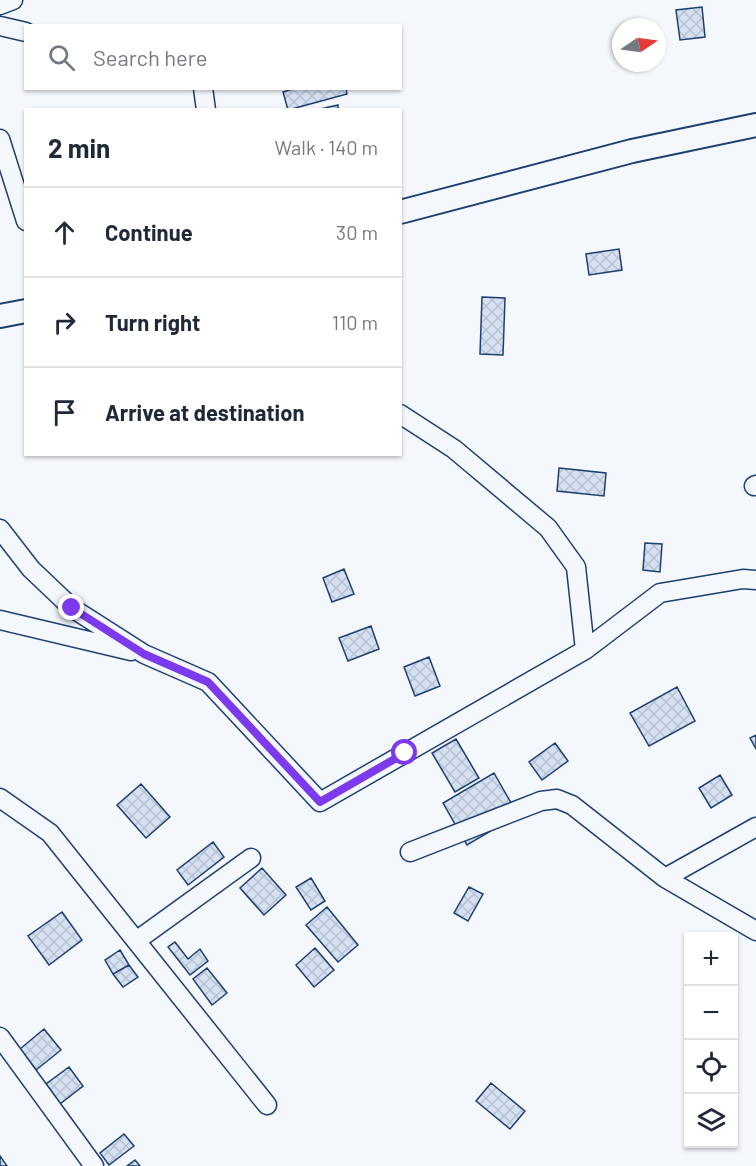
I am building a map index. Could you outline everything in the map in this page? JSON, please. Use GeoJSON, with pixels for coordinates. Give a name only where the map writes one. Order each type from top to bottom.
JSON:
{"type":"FeatureCollection","features":[{"type":"Feature","properties":{"kind":"street"},"geometry":{"type":"LineString","coordinates":[[0,5],[13,0]]}},
{"type":"Feature","properties":{"kind":"street"},"geometry":{"type":"LineString","coordinates":[[0,26],[24,32]]}},
{"type":"Feature","properties":{"kind":"street"},"geometry":{"type":"LineString","coordinates":[[203,90],[206,108]]}},
{"type":"Feature","properties":{"kind":"street"},"geometry":{"type":"LineString","coordinates":[[402,211],[632,151],[756,125]]}},
{"type":"Feature","properties":{"kind":"street"},"geometry":{"type":"LineString","coordinates":[[0,139],[5,171],[24,216]]}},
{"type":"Feature","properties":{"kind":"street"},"geometry":{"type":"LineString","coordinates":[[0,316],[24,311]]}},
{"type":"Feature","properties":{"kind":"street"},"geometry":{"type":"LineString","coordinates":[[402,415],[454,448],[548,528],[576,567],[585,650]]}},
{"type":"Feature","properties":{"kind":"street"},"geometry":{"type":"LineString","coordinates":[[0,529],[31,569],[72,608],[144,654],[208,682],[320,802],[585,650],[660,593],[743,579],[756,580]]}},
{"type":"Feature","properties":{"kind":"street"},"geometry":{"type":"LineString","coordinates":[[0,620],[144,654]]}},
{"type":"Feature","properties":{"kind":"street"},"geometry":{"type":"LineString","coordinates":[[0,798],[50,833],[267,1106]]}},
{"type":"Feature","properties":{"kind":"street"},"geometry":{"type":"LineString","coordinates":[[410,852],[541,801],[557,799],[572,805],[665,878],[756,932]]}},
{"type":"Feature","properties":{"kind":"street"},"geometry":{"type":"LineString","coordinates":[[665,878],[756,827]]}},
{"type":"Feature","properties":{"kind":"street"},"geometry":{"type":"LineString","coordinates":[[136,941],[250,858]]}},
{"type":"Feature","properties":{"kind":"street"},"geometry":{"type":"LineString","coordinates":[[0,1037],[94,1166]]}},
{"type":"Feature","properties":{"kind":"building"},"geometry":{"type":"Polygon","coordinates":[[[702,7],[705,37],[680,40],[676,10],[702,7]]]}},
{"type":"Feature","properties":{"kind":"building"},"geometry":{"type":"Polygon","coordinates":[[[346,90],[347,94],[295,108],[287,108],[283,92],[346,90]]]}},
{"type":"Feature","properties":{"kind":"building"},"geometry":{"type":"Polygon","coordinates":[[[619,249],[622,270],[589,275],[586,254],[619,249]]]}},
{"type":"Feature","properties":{"kind":"building"},"geometry":{"type":"Polygon","coordinates":[[[482,297],[505,298],[503,355],[480,354],[482,297]]]}},
{"type":"Feature","properties":{"kind":"building"},"geometry":{"type":"Polygon","coordinates":[[[559,468],[606,473],[604,496],[557,491],[559,468]]]}},
{"type":"Feature","properties":{"kind":"building"},"geometry":{"type":"Polygon","coordinates":[[[645,543],[662,544],[660,572],[643,570],[645,543]]]}},
{"type":"Feature","properties":{"kind":"building"},"geometry":{"type":"Polygon","coordinates":[[[344,569],[354,594],[332,602],[323,578],[344,569]]]}},
{"type":"Feature","properties":{"kind":"building"},"geometry":{"type":"Polygon","coordinates":[[[371,626],[379,649],[348,661],[339,638],[371,626]]]}},
{"type":"Feature","properties":{"kind":"building"},"geometry":{"type":"Polygon","coordinates":[[[429,657],[440,686],[415,696],[404,667],[429,657]]]}},
{"type":"Feature","properties":{"kind":"building"},"geometry":{"type":"Polygon","coordinates":[[[677,687],[695,721],[649,746],[630,713],[677,687]]]}},
{"type":"Feature","properties":{"kind":"building"},"geometry":{"type":"Polygon","coordinates":[[[756,735],[756,749],[750,738],[756,735]]]}},
{"type":"Feature","properties":{"kind":"building"},"geometry":{"type":"Polygon","coordinates":[[[456,739],[479,778],[455,792],[432,753],[456,739]]]}},
{"type":"Feature","properties":{"kind":"building"},"geometry":{"type":"Polygon","coordinates":[[[555,743],[568,761],[542,780],[529,762],[555,743]]]}},
{"type":"Feature","properties":{"kind":"building"},"geometry":{"type":"Polygon","coordinates":[[[494,773],[518,815],[467,845],[443,803],[494,773]]]}},
{"type":"Feature","properties":{"kind":"building"},"geometry":{"type":"Polygon","coordinates":[[[720,775],[732,795],[711,808],[699,788],[720,775]]]}},
{"type":"Feature","properties":{"kind":"building"},"geometry":{"type":"Polygon","coordinates":[[[141,784],[170,817],[146,838],[117,805],[141,784]]]}},
{"type":"Feature","properties":{"kind":"building"},"geometry":{"type":"Polygon","coordinates":[[[213,842],[224,857],[188,885],[177,870],[213,842]]]}},
{"type":"Feature","properties":{"kind":"building"},"geometry":{"type":"Polygon","coordinates":[[[262,868],[286,895],[264,915],[240,888],[262,868]]]}},
{"type":"Feature","properties":{"kind":"building"},"geometry":{"type":"Polygon","coordinates":[[[311,878],[325,901],[311,910],[296,887],[311,878]]]}},
{"type":"Feature","properties":{"kind":"building"},"geometry":{"type":"Polygon","coordinates":[[[469,887],[483,894],[468,921],[454,913],[469,887]]]}},
{"type":"Feature","properties":{"kind":"building"},"geometry":{"type":"Polygon","coordinates":[[[327,907],[358,945],[338,962],[306,925],[327,907]]]}},
{"type":"Feature","properties":{"kind":"building"},"geometry":{"type":"Polygon","coordinates":[[[62,912],[82,940],[49,965],[28,936],[62,912]]]}},
{"type":"Feature","properties":{"kind":"building"},"geometry":{"type":"Polygon","coordinates":[[[175,942],[188,959],[200,949],[208,961],[190,975],[168,947],[175,942]]]}},
{"type":"Feature","properties":{"kind":"building"},"geometry":{"type":"Polygon","coordinates":[[[315,948],[334,970],[314,987],[296,965],[315,948]]]}},
{"type":"Feature","properties":{"kind":"building"},"geometry":{"type":"Polygon","coordinates":[[[120,950],[129,965],[113,974],[105,960],[120,950]]]}},
{"type":"Feature","properties":{"kind":"building"},"geometry":{"type":"Polygon","coordinates":[[[129,965],[138,977],[123,987],[113,974],[129,965]]]}},
{"type":"Feature","properties":{"kind":"building"},"geometry":{"type":"Polygon","coordinates":[[[207,968],[227,993],[212,1005],[193,979],[207,968]]]}},
{"type":"Feature","properties":{"kind":"building"},"geometry":{"type":"Polygon","coordinates":[[[44,1029],[61,1050],[36,1070],[20,1049],[44,1029]]]}},
{"type":"Feature","properties":{"kind":"building"},"geometry":{"type":"Polygon","coordinates":[[[69,1067],[83,1086],[60,1104],[46,1084],[69,1067]]]}},
{"type":"Feature","properties":{"kind":"building"},"geometry":{"type":"Polygon","coordinates":[[[491,1083],[525,1111],[510,1129],[476,1101],[491,1083]]]}},
{"type":"Feature","properties":{"kind":"building"},"geometry":{"type":"Polygon","coordinates":[[[124,1134],[134,1146],[109,1165],[100,1153],[124,1134]]]}},
{"type":"Feature","properties":{"kind":"building"},"geometry":{"type":"Polygon","coordinates":[[[0,1156],[7,1166],[0,1166],[0,1156]]]}},
{"type":"Feature","properties":{"kind":"building"},"geometry":{"type":"Polygon","coordinates":[[[135,1160],[140,1166],[127,1166],[135,1160]]]}},
{"type":"Feature","properties":{"kind":"route"},"geometry":{"type":"LineString","coordinates":[[72,608],[144,654],[208,682],[320,802],[405,753]]}}]}
